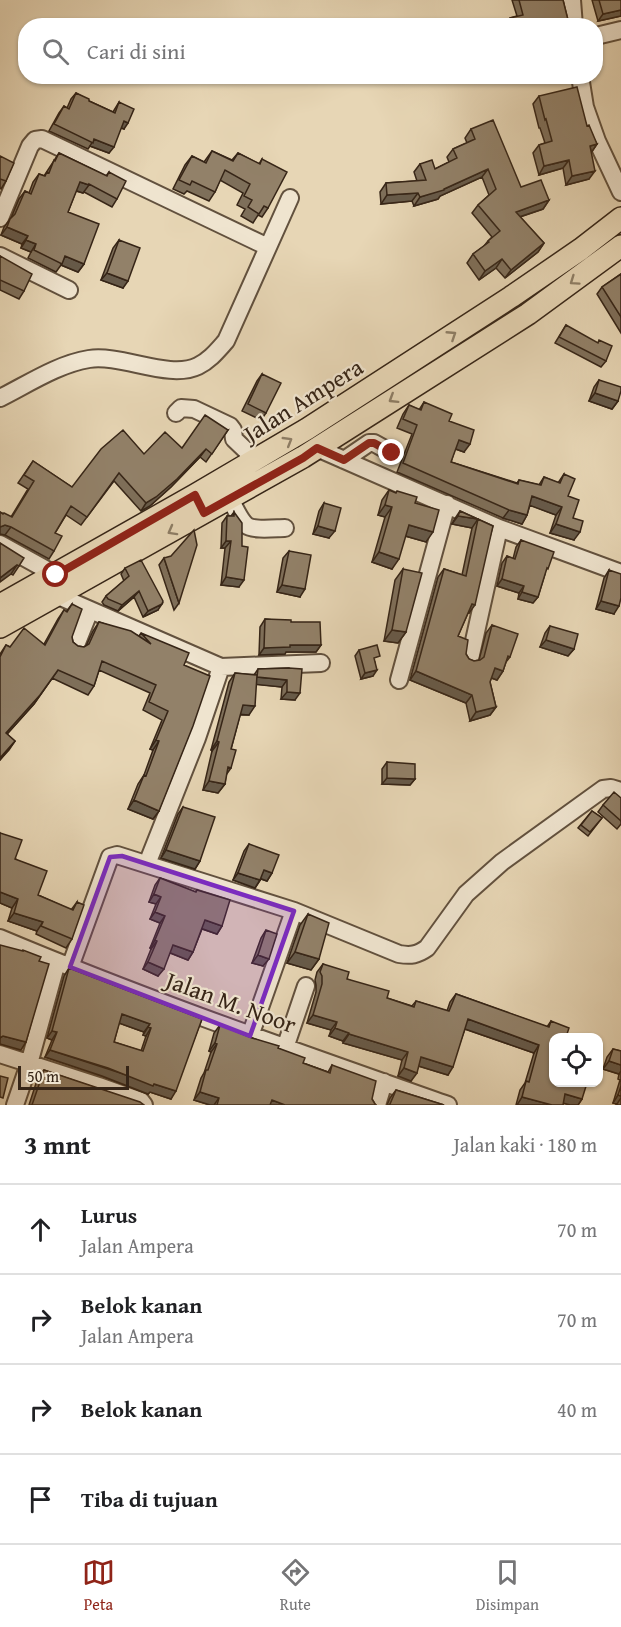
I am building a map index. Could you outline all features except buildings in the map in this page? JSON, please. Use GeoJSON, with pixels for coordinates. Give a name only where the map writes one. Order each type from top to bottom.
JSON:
{"type":"FeatureCollection","features":[{"type":"Feature","properties":{"kind":"main road","name":"Jalan Ampera"},"geometry":{"type":"LineString","coordinates":[[0,627],[56,585],[200,504],[256,460],[511,297],[581,249],[621,218]]}},
{"type":"Feature","properties":{"kind":"main road","name":"Jalan Ampera"},"geometry":{"type":"LineString","coordinates":[[200,504],[230,499],[303,458],[528,314],[621,246]]}},
{"type":"Feature","properties":{"kind":"main road","name":"Jalan Ampera"},"geometry":{"type":"LineString","coordinates":[[0,605],[56,585]]}},
{"type":"Feature","properties":{"kind":"street"},"geometry":{"type":"LineString","coordinates":[[572,0],[573,18]]}},
{"type":"Feature","properties":{"kind":"street"},"geometry":{"type":"LineString","coordinates":[[603,34],[621,30]]}},
{"type":"Feature","properties":{"kind":"street"},"geometry":{"type":"LineString","coordinates":[[581,84],[585,107],[597,141],[621,192]]}},
{"type":"Feature","properties":{"kind":"street"},"geometry":{"type":"LineString","coordinates":[[0,218],[30,146],[35,140],[42,139],[268,248]]}},
{"type":"Feature","properties":{"kind":"street"},"geometry":{"type":"LineString","coordinates":[[0,398],[47,374],[75,362],[90,359],[105,358],[162,369],[186,369],[197,366],[212,357],[226,341],[290,198]]}},
{"type":"Feature","properties":{"kind":"street"},"geometry":{"type":"LineString","coordinates":[[0,256],[69,290]]}},
{"type":"Feature","properties":{"kind":"street"},"geometry":{"type":"LineString","coordinates":[[176,412],[181,408],[194,409],[230,426],[234,439],[256,460]]}},
{"type":"Feature","properties":{"kind":"street"},"geometry":{"type":"LineString","coordinates":[[344,460],[369,443],[374,443],[392,453]]}},
{"type":"Feature","properties":{"kind":"street"},"geometry":{"type":"LineString","coordinates":[[317,448],[499,528],[621,573]]}},
{"type":"Feature","properties":{"kind":"street"},"geometry":{"type":"LineString","coordinates":[[230,499],[248,527],[253,529],[285,528]]}},
{"type":"Feature","properties":{"kind":"street"},"geometry":{"type":"LineString","coordinates":[[399,680],[447,504]]}},
{"type":"Feature","properties":{"kind":"street"},"geometry":{"type":"LineString","coordinates":[[470,659],[499,528]]}},
{"type":"Feature","properties":{"kind":"street"},"geometry":{"type":"LineString","coordinates":[[0,544],[90,610],[221,667],[321,663]]}},
{"type":"Feature","properties":{"kind":"street"},"geometry":{"type":"LineString","coordinates":[[76,645],[90,610]]}},
{"type":"Feature","properties":{"kind":"street"},"geometry":{"type":"LineString","coordinates":[[147,864],[200,731],[221,667]]}},
{"type":"Feature","properties":{"kind":"street"},"geometry":{"type":"LineString","coordinates":[[15,1105],[63,965],[110,857],[117,855],[294,912],[399,954],[411,956],[427,948],[466,894],[502,862],[603,789],[611,788],[621,791]]}},
{"type":"Feature","properties":{"kind":"street"},"geometry":{"type":"LineString","coordinates":[[250,1036],[294,912]]}},
{"type":"Feature","properties":{"kind":"street","name":"Jalan M. Noor"},"geometry":{"type":"LineString","coordinates":[[0,938],[63,965],[250,1036],[448,1105]]}},
{"type":"Feature","properties":{"kind":"street"},"geometry":{"type":"LineString","coordinates":[[285,1048],[306,986]]}},
{"type":"Feature","properties":{"kind":"street"},"geometry":{"type":"LineString","coordinates":[[0,1054],[99,1086],[141,1101],[144,1105]]}},
{"type":"Feature","properties":{"kind":"street"},"geometry":{"type":"LineString","coordinates":[[377,1105],[384,1082]]}},
{"type":"Feature","properties":{"kind":"highlighted area"},"geometry":{"type":"Polygon","coordinates":[[[122,856],[294,911],[250,1036],[70,967],[110,857],[122,856]]]}},
{"type":"Feature","properties":{"kind":"route"},"geometry":{"type":"LineString","coordinates":[[56,575],[195,495],[204,513],[317,448],[344,460],[369,443],[374,443],[392,453]]}}]}
